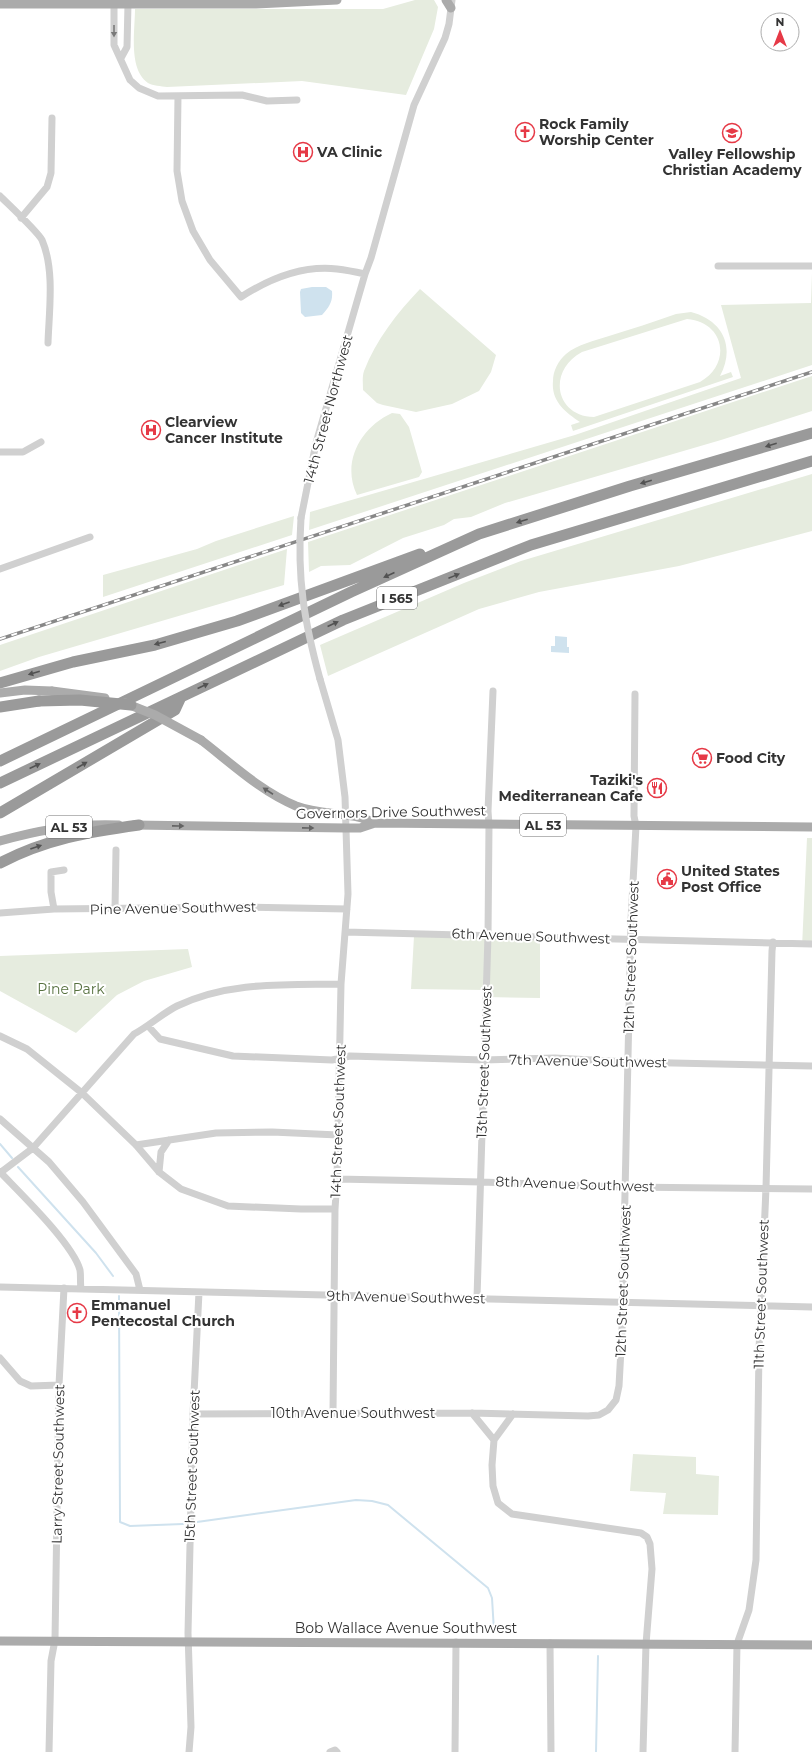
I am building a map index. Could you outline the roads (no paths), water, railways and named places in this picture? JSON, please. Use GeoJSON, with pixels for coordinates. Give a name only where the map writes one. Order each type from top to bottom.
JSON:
{"type":"FeatureCollection","features":[{"type":"Feature","properties":{"kind":"highway","name":"I 565"},"geometry":{"type":"LineString","coordinates":[[0,761],[351,592],[479,534],[630,486],[810,433]]}},
{"type":"Feature","properties":{"kind":"highway","name":"I 565"},"geometry":{"type":"LineString","coordinates":[[0,782],[343,620],[531,545],[812,461]]}},
{"type":"Feature","properties":{"kind":"highway"},"geometry":{"type":"LineString","coordinates":[[0,683],[73,662],[155,645],[237,621],[394,563],[479,534]]}},
{"type":"Feature","properties":{"kind":"highway"},"geometry":{"type":"LineString","coordinates":[[0,813],[174,710],[181,697]]}},
{"type":"Feature","properties":{"kind":"highway"},"geometry":{"type":"LineString","coordinates":[[0,708],[39,701],[80,700],[131,705]]}},
{"type":"Feature","properties":{"kind":"highway"},"geometry":{"type":"LineString","coordinates":[[0,863],[17,854],[66,837],[139,826]]}},
{"type":"Feature","properties":{"kind":"main road"},"geometry":{"type":"LineString","coordinates":[[0,4],[41,2],[114,4],[256,4],[337,0]]}},
{"type":"Feature","properties":{"kind":"main road","name":"AL 53"},"geometry":{"type":"LineString","coordinates":[[0,694],[25,690],[52,690],[80,693],[131,705],[155,715],[201,740],[252,781],[274,795],[296,806],[316,812],[364,817],[375,823]]}},
{"type":"Feature","properties":{"kind":"main road","name":"Governors Drive Southwest"},"geometry":{"type":"LineString","coordinates":[[139,826],[360,828],[375,823],[812,827]]}},
{"type":"Feature","properties":{"kind":"main road","name":"AL 53"},"geometry":{"type":"LineString","coordinates":[[0,841],[17,836],[72,826],[101,824],[139,826]]}},
{"type":"Feature","properties":{"kind":"main road","name":"Bob Wallace Avenue Southwest"},"geometry":{"type":"LineString","coordinates":[[0,1640],[812,1645]]}},
{"type":"Feature","properties":{"kind":"street","name":"14th Street Northwest"},"geometry":{"type":"LineString","coordinates":[[346,828],[346,797],[341,753],[334,723],[309,640],[301,594],[299,550],[301,518],[316,443],[371,258],[414,105],[445,38],[449,24],[450,2]]}},
{"type":"Feature","properties":{"kind":"street"},"geometry":{"type":"LineString","coordinates":[[114,4],[114,45],[130,80],[139,88],[158,96],[242,95],[267,101],[297,100]]}},
{"type":"Feature","properties":{"kind":"street"},"geometry":{"type":"LineString","coordinates":[[121,58],[127,47],[128,4]]}},
{"type":"Feature","properties":{"kind":"street"},"geometry":{"type":"LineString","coordinates":[[178,96],[177,172],[182,201],[193,231],[210,260],[241,297],[261,285],[300,271],[336,268],[365,274]]}},
{"type":"Feature","properties":{"kind":"street"},"geometry":{"type":"LineString","coordinates":[[21,218],[47,187],[51,173],[52,118]]}},
{"type":"Feature","properties":{"kind":"street"},"geometry":{"type":"LineString","coordinates":[[0,196],[41,239],[50,269],[48,343]]}},
{"type":"Feature","properties":{"kind":"street"},"geometry":{"type":"LineString","coordinates":[[718,266],[812,266]]}},
{"type":"Feature","properties":{"kind":"street"},"geometry":{"type":"LineString","coordinates":[[0,452],[23,452],[41,442]]}},
{"type":"Feature","properties":{"kind":"street"},"geometry":{"type":"LineString","coordinates":[[0,569],[90,538]]}},
{"type":"Feature","properties":{"kind":"street","name":"13th Street Southwest"},"geometry":{"type":"LineString","coordinates":[[477,1298],[488,935],[488,811],[493,691]]}},
{"type":"Feature","properties":{"kind":"street","name":"12th Street Southwest"},"geometry":{"type":"LineString","coordinates":[[513,1414],[599,1415],[608,1410],[616,1400],[619,1386],[623,1302],[630,939],[636,826],[634,816],[635,694]]}},
{"type":"Feature","properties":{"kind":"street","name":"14th Street Southwest"},"geometry":{"type":"LineString","coordinates":[[333,1413],[335,1209],[341,984],[348,894],[346,828]]}},
{"type":"Feature","properties":{"kind":"street"},"geometry":{"type":"LineString","coordinates":[[115,909],[116,850]]}},
{"type":"Feature","properties":{"kind":"street"},"geometry":{"type":"LineString","coordinates":[[54,910],[51,892],[51,872],[64,870]]}},
{"type":"Feature","properties":{"kind":"street","name":"Pine Avenue Southwest"},"geometry":{"type":"LineString","coordinates":[[0,913],[54,910],[243,907],[347,909]]}},
{"type":"Feature","properties":{"kind":"street","name":"6th Avenue Southwest"},"geometry":{"type":"LineString","coordinates":[[345,932],[812,944]]}},
{"type":"Feature","properties":{"kind":"street","name":"11th Street Southwest"},"geometry":{"type":"LineString","coordinates":[[735,1752],[737,1644],[748,1610],[756,1560],[761,1306],[766,1188],[772,951],[774,942]]}},
{"type":"Feature","properties":{"kind":"street"},"geometry":{"type":"LineString","coordinates":[[81,1288],[80,1271],[75,1258],[47,1223],[0,1173],[33,1148],[134,1034],[149,1026],[176,1006],[221,990],[252,985],[341,984]]}},
{"type":"Feature","properties":{"kind":"street","name":"7th Avenue Southwest"},"geometry":{"type":"LineString","coordinates":[[149,1026],[160,1039],[233,1056],[332,1060],[350,1056],[484,1060],[555,1058],[628,1062],[812,1066]]}},
{"type":"Feature","properties":{"kind":"street"},"geometry":{"type":"LineString","coordinates":[[0,1036],[26,1049],[82,1093],[136,1146],[159,1172],[181,1189],[228,1206],[301,1210],[335,1209]]}},
{"type":"Feature","properties":{"kind":"street"},"geometry":{"type":"LineString","coordinates":[[0,1119],[49,1162],[83,1202],[136,1274],[140,1290]]}},
{"type":"Feature","properties":{"kind":"street"},"geometry":{"type":"LineString","coordinates":[[136,1146],[216,1133],[272,1132],[338,1135]]}},
{"type":"Feature","properties":{"kind":"street"},"geometry":{"type":"LineString","coordinates":[[159,1172],[161,1152],[169,1140]]}},
{"type":"Feature","properties":{"kind":"street","name":"8th Avenue Southwest"},"geometry":{"type":"LineString","coordinates":[[337,1179],[812,1189]]}},
{"type":"Feature","properties":{"kind":"street","name":"9th Avenue Southwest"},"geometry":{"type":"LineString","coordinates":[[0,1287],[812,1307]]}},
{"type":"Feature","properties":{"kind":"street","name":"Larry Street Southwest"},"geometry":{"type":"LineString","coordinates":[[49,1752],[51,1660],[55,1640],[59,1385],[64,1288]]}},
{"type":"Feature","properties":{"kind":"street","name":"15th Street Southwest"},"geometry":{"type":"LineString","coordinates":[[189,1752],[190,1727],[188,1641],[193,1414],[199,1292]]}},
{"type":"Feature","properties":{"kind":"street"},"geometry":{"type":"LineString","coordinates":[[0,1358],[20,1381],[31,1386],[59,1385]]}},
{"type":"Feature","properties":{"kind":"street"},"geometry":{"type":"LineString","coordinates":[[472,1413],[494,1440]]}},
{"type":"Feature","properties":{"kind":"street","name":"10th Avenue Southwest"},"geometry":{"type":"LineString","coordinates":[[193,1414],[513,1414]]}},
{"type":"Feature","properties":{"kind":"street"},"geometry":{"type":"LineString","coordinates":[[513,1414],[494,1440],[492,1486],[498,1503],[512,1514],[641,1533],[646,1537],[650,1544],[652,1569],[646,1644],[643,1752]]}},
{"type":"Feature","properties":{"kind":"street"},"geometry":{"type":"LineString","coordinates":[[455,1752],[456,1642]]}},
{"type":"Feature","properties":{"kind":"street"},"geometry":{"type":"LineString","coordinates":[[550,1643],[551,1752]]}},
{"type":"Feature","properties":{"kind":"street"},"geometry":{"type":"LineString","coordinates":[[330,1752],[335,1750],[337,1752]]}},
{"type":"Feature","properties":{"kind":"water"},"geometry":{"type":"Polygon","coordinates":[[[326,287],[332,291],[332,298],[329,307],[322,315],[305,317],[301,313],[300,292],[301,289],[326,287]]]}},
{"type":"Feature","properties":{"kind":"water"},"geometry":{"type":"Polygon","coordinates":[[[555,636],[567,637],[567,647],[569,647],[569,653],[551,652],[551,646],[555,646],[555,636]]]}},
{"type":"Feature","properties":{"kind":"waterway"},"geometry":{"type":"LineString","coordinates":[[0,1144],[12,1158]]}},
{"type":"Feature","properties":{"kind":"waterway"},"geometry":{"type":"LineString","coordinates":[[18,1167],[96,1253],[113,1276]]}},
{"type":"Feature","properties":{"kind":"waterway"},"geometry":{"type":"LineString","coordinates":[[119,1296],[120,1522],[130,1526],[183,1524]]}},
{"type":"Feature","properties":{"kind":"waterway"},"geometry":{"type":"LineString","coordinates":[[197,1522],[356,1500],[372,1501],[388,1505],[488,1588],[492,1598],[494,1631]]}},
{"type":"Feature","properties":{"kind":"waterway"},"geometry":{"type":"LineString","coordinates":[[596,1752],[598,1656]]}},
{"type":"Feature","properties":{"kind":"railway"},"geometry":{"type":"LineString","coordinates":[[0,639],[812,372]]}},
{"type":"Feature","properties":{"kind":"place","name":"Rock Family Worship Center"},"geometry":{"type":"Point","coordinates":[525,132]}},
{"type":"Feature","properties":{"kind":"place","name":"Valley Fellowship Christian Academy"},"geometry":{"type":"Point","coordinates":[732,133]}},
{"type":"Feature","properties":{"kind":"place","name":"VA Clinic"},"geometry":{"type":"Point","coordinates":[303,152]}},
{"type":"Feature","properties":{"kind":"place","name":"Clearview Cancer Institute"},"geometry":{"type":"Point","coordinates":[151,430]}},
{"type":"Feature","properties":{"kind":"place","name":"Food City"},"geometry":{"type":"Point","coordinates":[702,758]}},
{"type":"Feature","properties":{"kind":"place","name":"Taziki's Mediterranean Cafe"},"geometry":{"type":"Point","coordinates":[657,788]}},
{"type":"Feature","properties":{"kind":"place","name":"United States Post Office"},"geometry":{"type":"Point","coordinates":[667,879]}},
{"type":"Feature","properties":{"kind":"place","name":"Emmanuel Pentecostal Church"},"geometry":{"type":"Point","coordinates":[77,1313]}},
{"type":"Feature","properties":{"kind":"park label","name":"Pine Park"},"geometry":{"type":"Point","coordinates":[71,989]}}]}
